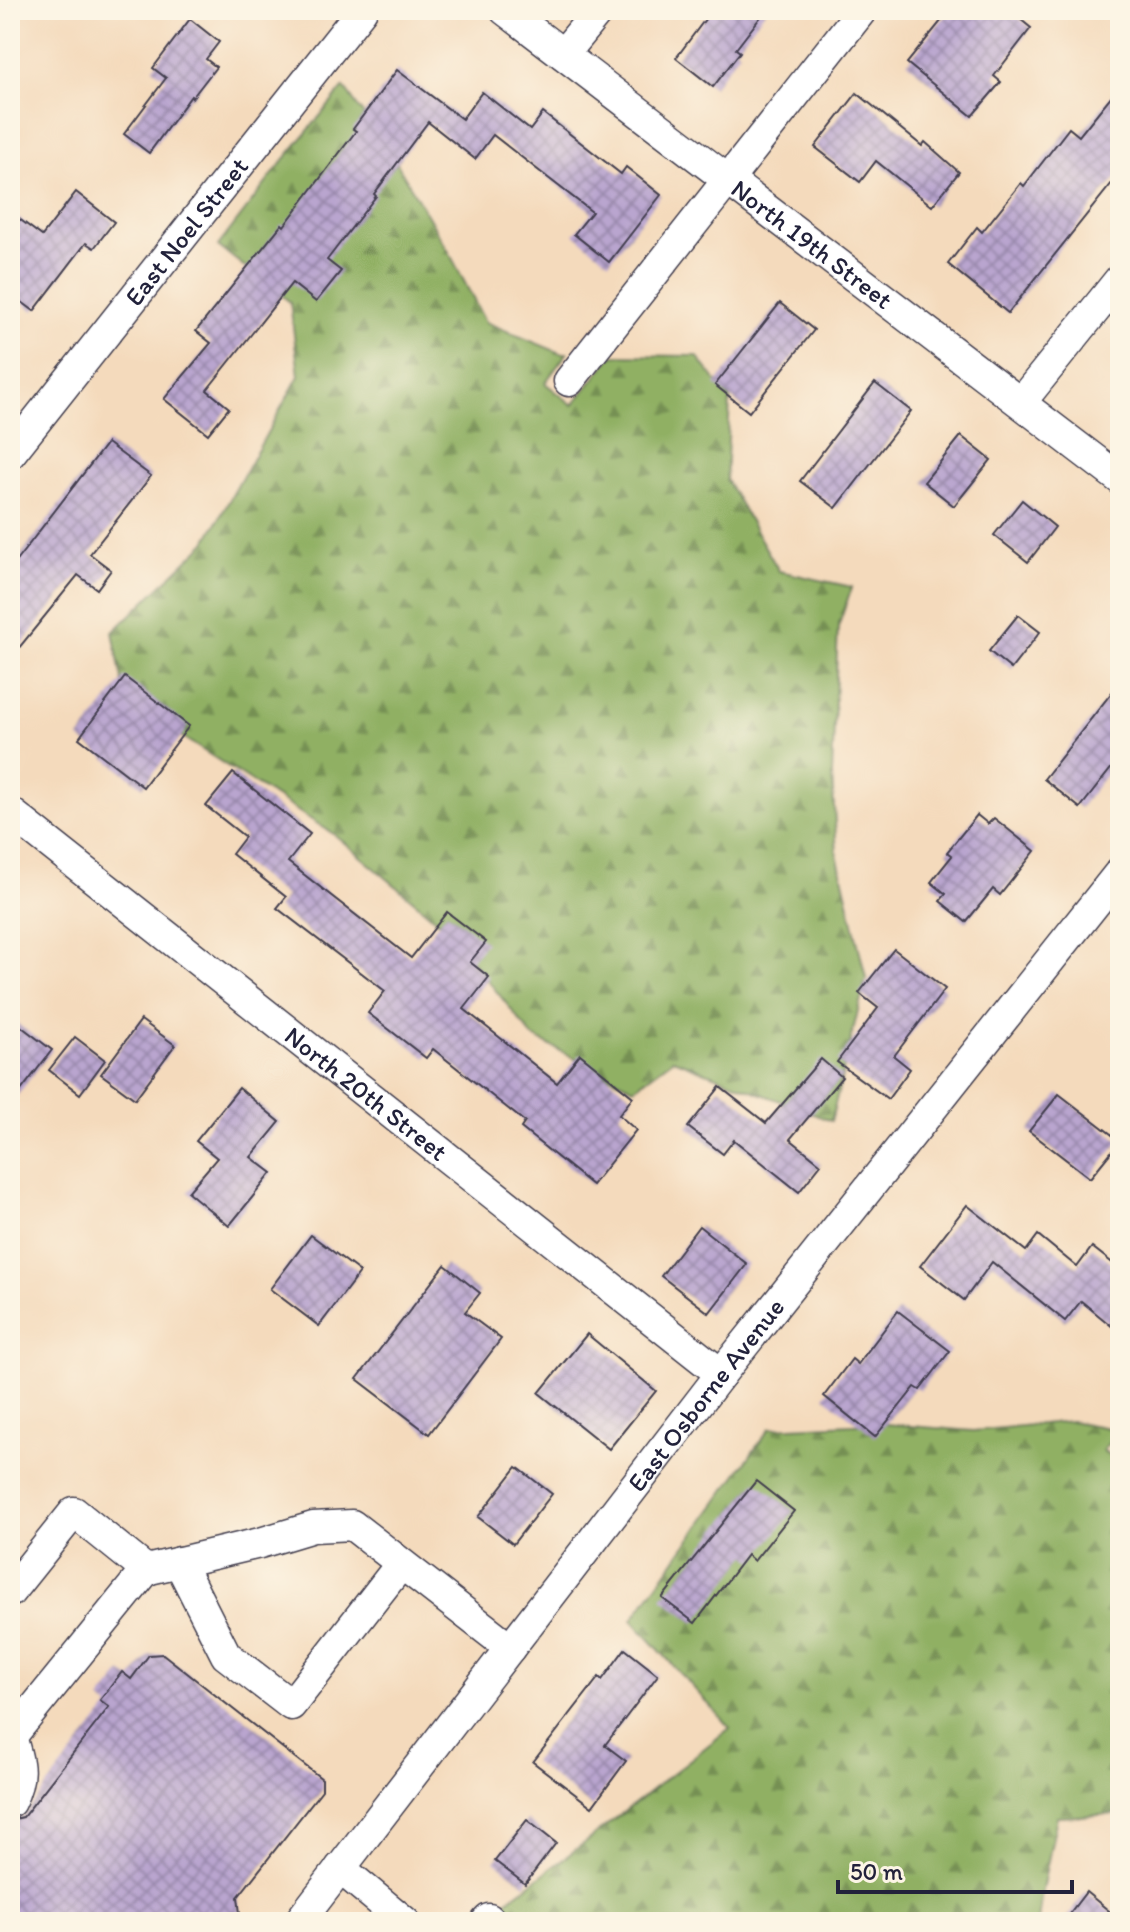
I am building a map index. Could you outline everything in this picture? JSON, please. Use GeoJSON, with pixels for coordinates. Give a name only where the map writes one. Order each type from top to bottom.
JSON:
{"type":"FeatureCollection","features":[{"type":"Feature","properties":{"kind":"street","name":"East Noel Street"},"geometry":{"type":"LineString","coordinates":[[10,454],[362,10]]}},
{"type":"Feature","properties":{"kind":"street","name":"North 19th Street"},"geometry":{"type":"LineString","coordinates":[[505,10],[1120,479]]}},
{"type":"Feature","properties":{"kind":"street"},"geometry":{"type":"LineString","coordinates":[[563,54],[599,10]]}},
{"type":"Feature","properties":{"kind":"street"},"geometry":{"type":"LineString","coordinates":[[569,381],[862,10]]}},
{"type":"Feature","properties":{"kind":"street"},"geometry":{"type":"LineString","coordinates":[[1021,402],[1120,279]]}},
{"type":"Feature","properties":{"kind":"street","name":"North 20th Street"},"geometry":{"type":"LineString","coordinates":[[10,812],[721,1374]]}},
{"type":"Feature","properties":{"kind":"street","name":"East Osborne Avenue"},"geometry":{"type":"LineString","coordinates":[[299,1922],[721,1374],[1120,872]]}},
{"type":"Feature","properties":{"kind":"street"},"geometry":{"type":"LineString","coordinates":[[10,1592],[74,1512],[146,1570]]}},
{"type":"Feature","properties":{"kind":"street"},"geometry":{"type":"LineString","coordinates":[[10,1802],[19,1786],[19,1760],[11,1738],[146,1570],[313,1527],[352,1525],[510,1648]]}},
{"type":"Feature","properties":{"kind":"street"},"geometry":{"type":"LineString","coordinates":[[179,1562],[226,1655],[291,1705],[401,1564]]}},
{"type":"Feature","properties":{"kind":"street"},"geometry":{"type":"LineString","coordinates":[[340,1868],[405,1922]]}},
{"type":"Feature","properties":{"kind":"street"},"geometry":{"type":"LineString","coordinates":[[486,1922],[489,1919],[492,1922]]}},
{"type":"Feature","properties":{"kind":"green space"},"geometry":{"type":"Polygon","coordinates":[[[344,87],[395,160],[449,252],[485,322],[560,353],[567,353],[545,383],[573,405],[613,355],[697,356],[730,399],[726,480],[779,571],[852,587],[838,627],[832,775],[837,854],[866,978],[831,1121],[673,1059],[634,1088],[533,1037],[445,927],[335,835],[126,701],[113,632],[206,542],[299,376],[290,302],[218,246],[344,87]]]}},
{"type":"Feature","properties":{"kind":"green space"},"geometry":{"type":"Polygon","coordinates":[[[1071,1421],[1119,1430],[1103,1450],[1120,1464],[1120,1814],[1057,1817],[1038,1922],[476,1922],[573,1852],[730,1728],[632,1620],[770,1428],[873,1423],[973,1431],[1071,1421]]]}},
{"type":"Feature","properties":{"kind":"building"},"geometry":{"type":"Polygon","coordinates":[[[712,10],[766,10],[736,49],[740,52],[713,87],[676,58],[712,10]]]}},
{"type":"Feature","properties":{"kind":"building"},"geometry":{"type":"Polygon","coordinates":[[[950,10],[1009,10],[1031,28],[994,76],[1001,82],[972,116],[907,63],[950,10]]]}},
{"type":"Feature","properties":{"kind":"building"},"geometry":{"type":"Polygon","coordinates":[[[190,19],[219,42],[206,59],[216,67],[149,153],[124,134],[166,78],[153,68],[190,19]]]}},
{"type":"Feature","properties":{"kind":"building"},"geometry":{"type":"Polygon","coordinates":[[[397,70],[462,119],[482,92],[530,130],[543,113],[621,174],[626,167],[661,195],[609,262],[574,234],[592,212],[493,135],[475,159],[428,122],[327,260],[341,271],[316,302],[292,283],[207,390],[229,408],[208,434],[164,399],[211,343],[196,331],[282,224],[284,226],[356,131],[353,129],[397,70]]]}},
{"type":"Feature","properties":{"kind":"building"},"geometry":{"type":"Polygon","coordinates":[[[1120,85],[1120,173],[1008,313],[948,264],[977,227],[982,232],[1021,183],[1024,186],[1069,128],[1079,136],[1120,85]]]}},
{"type":"Feature","properties":{"kind":"building"},"geometry":{"type":"Polygon","coordinates":[[[857,93],[922,146],[925,142],[959,172],[932,206],[876,161],[860,182],[815,147],[857,93]]]}},
{"type":"Feature","properties":{"kind":"building"},"geometry":{"type":"Polygon","coordinates":[[[76,192],[114,222],[94,248],[86,243],[34,311],[10,293],[10,212],[42,236],[76,192]]]}},
{"type":"Feature","properties":{"kind":"building"},"geometry":{"type":"Polygon","coordinates":[[[780,303],[814,330],[749,412],[715,385],[780,303]]]}},
{"type":"Feature","properties":{"kind":"building"},"geometry":{"type":"Polygon","coordinates":[[[875,383],[911,411],[836,508],[800,481],[875,383]]]}},
{"type":"Feature","properties":{"kind":"building"},"geometry":{"type":"Polygon","coordinates":[[[961,436],[991,460],[954,506],[924,482],[961,436]]]}},
{"type":"Feature","properties":{"kind":"building"},"geometry":{"type":"Polygon","coordinates":[[[107,443],[151,476],[90,554],[111,570],[97,589],[78,575],[10,659],[10,569],[107,443]]]}},
{"type":"Feature","properties":{"kind":"building"},"geometry":{"type":"Polygon","coordinates":[[[1022,500],[1055,527],[1028,562],[994,535],[1022,500]]]}},
{"type":"Feature","properties":{"kind":"building"},"geometry":{"type":"Polygon","coordinates":[[[1018,615],[1040,632],[1011,669],[989,651],[1018,615]]]}},
{"type":"Feature","properties":{"kind":"building"},"geometry":{"type":"Polygon","coordinates":[[[125,677],[189,726],[143,787],[79,738],[125,677]]]}},
{"type":"Feature","properties":{"kind":"building"},"geometry":{"type":"Polygon","coordinates":[[[1120,682],[1120,757],[1080,808],[1044,779],[1120,682]]]}},
{"type":"Feature","properties":{"kind":"building"},"geometry":{"type":"Polygon","coordinates":[[[233,773],[310,834],[288,862],[411,958],[447,912],[486,942],[470,962],[489,977],[464,1009],[557,1083],[580,1054],[633,1097],[619,1115],[636,1130],[592,1185],[521,1128],[525,1122],[433,1049],[426,1058],[368,1013],[385,991],[277,908],[286,897],[232,854],[245,837],[206,806],[233,773]]]}},
{"type":"Feature","properties":{"kind":"building"},"geometry":{"type":"Polygon","coordinates":[[[977,815],[988,824],[994,818],[1035,851],[1000,895],[993,889],[966,922],[940,901],[946,894],[931,882],[952,856],[947,852],[977,815]]]}},
{"type":"Feature","properties":{"kind":"building"},"geometry":{"type":"Polygon","coordinates":[[[894,949],[945,989],[894,1056],[910,1069],[888,1099],[837,1062],[878,1008],[859,993],[894,949]]]}},
{"type":"Feature","properties":{"kind":"building"},"geometry":{"type":"Polygon","coordinates":[[[10,1018],[52,1050],[10,1105],[10,1018]]]}},
{"type":"Feature","properties":{"kind":"building"},"geometry":{"type":"Polygon","coordinates":[[[141,1020],[175,1045],[135,1099],[101,1074],[141,1020]]]}},
{"type":"Feature","properties":{"kind":"building"},"geometry":{"type":"Polygon","coordinates":[[[75,1037],[105,1060],[80,1094],[49,1070],[75,1037]]]}},
{"type":"Feature","properties":{"kind":"building"},"geometry":{"type":"Polygon","coordinates":[[[821,1059],[842,1077],[790,1139],[821,1164],[799,1192],[734,1140],[723,1154],[688,1127],[720,1087],[766,1123],[821,1059]]]}},
{"type":"Feature","properties":{"kind":"building"},"geometry":{"type":"Polygon","coordinates":[[[239,1088],[280,1122],[251,1157],[272,1173],[229,1226],[188,1192],[217,1158],[196,1141],[239,1088]]]}},
{"type":"Feature","properties":{"kind":"building"},"geometry":{"type":"Polygon","coordinates":[[[1059,1094],[1120,1141],[1090,1178],[1029,1131],[1059,1094]]]}},
{"type":"Feature","properties":{"kind":"building"},"geometry":{"type":"Polygon","coordinates":[[[967,1205],[1026,1251],[1038,1235],[1077,1267],[1092,1247],[1120,1269],[1120,1333],[1081,1301],[1065,1321],[992,1262],[964,1300],[920,1266],[967,1205]]]}},
{"type":"Feature","properties":{"kind":"building"},"geometry":{"type":"Polygon","coordinates":[[[699,1226],[747,1264],[709,1313],[661,1276],[699,1226]]]}},
{"type":"Feature","properties":{"kind":"building"},"geometry":{"type":"Polygon","coordinates":[[[311,1235],[360,1272],[319,1326],[270,1289],[311,1235]]]}},
{"type":"Feature","properties":{"kind":"building"},"geometry":{"type":"Polygon","coordinates":[[[445,1265],[480,1293],[465,1312],[501,1339],[429,1434],[357,1379],[445,1265]]]}},
{"type":"Feature","properties":{"kind":"building"},"geometry":{"type":"Polygon","coordinates":[[[898,1311],[950,1351],[920,1390],[915,1387],[875,1437],[824,1396],[852,1359],[858,1364],[898,1311]]]}},
{"type":"Feature","properties":{"kind":"building"},"geometry":{"type":"Polygon","coordinates":[[[587,1334],[656,1391],[609,1449],[539,1393],[587,1334]]]}},
{"type":"Feature","properties":{"kind":"building"},"geometry":{"type":"Polygon","coordinates":[[[517,1467],[552,1494],[513,1544],[478,1517],[517,1467]]]}},
{"type":"Feature","properties":{"kind":"building"},"geometry":{"type":"Polygon","coordinates":[[[756,1481],[794,1511],[754,1561],[747,1555],[695,1623],[662,1598],[756,1481]]]}},
{"type":"Feature","properties":{"kind":"building"},"geometry":{"type":"Polygon","coordinates":[[[625,1649],[658,1675],[605,1745],[626,1761],[592,1807],[533,1762],[599,1677],[602,1680],[625,1649]]]}},
{"type":"Feature","properties":{"kind":"building"},"geometry":{"type":"Polygon","coordinates":[[[163,1654],[322,1779],[322,1790],[238,1897],[241,1922],[10,1922],[10,1820],[23,1817],[109,1707],[100,1700],[122,1672],[131,1679],[149,1655],[163,1654]]]}},
{"type":"Feature","properties":{"kind":"building"},"geometry":{"type":"Polygon","coordinates":[[[527,1820],[556,1843],[525,1884],[495,1861],[527,1820]]]}},
{"type":"Feature","properties":{"kind":"building"},"geometry":{"type":"Polygon","coordinates":[[[1086,1892],[1120,1920],[1120,1922],[1063,1922],[1086,1892]]]}}]}
